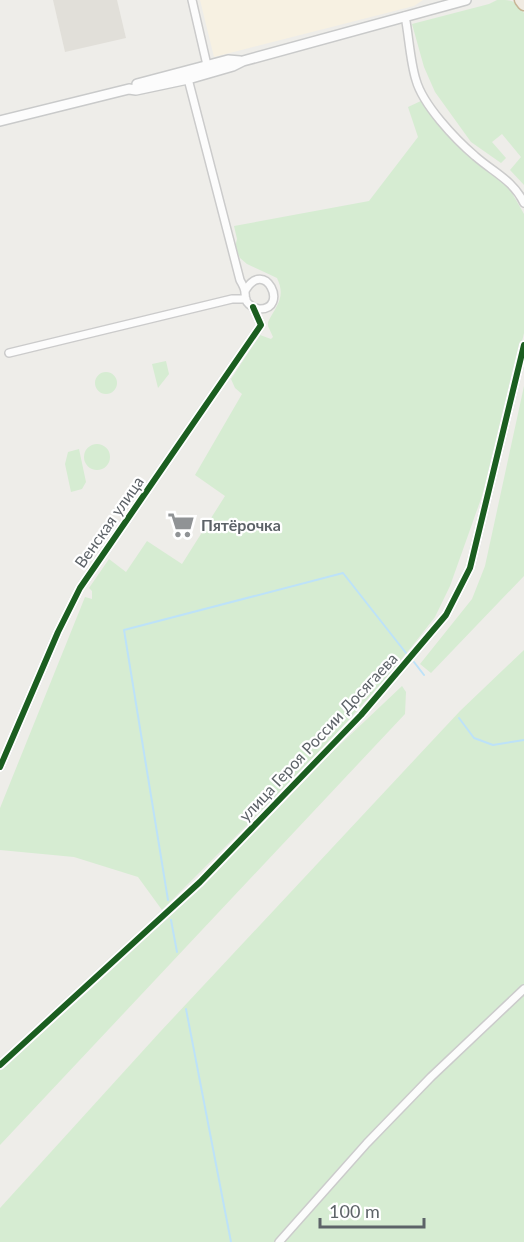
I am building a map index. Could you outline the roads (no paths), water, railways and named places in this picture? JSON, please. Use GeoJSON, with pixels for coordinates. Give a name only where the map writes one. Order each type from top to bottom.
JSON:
{"type":"FeatureCollection","features":[{"type":"Feature","properties":{"kind":"highway"},"geometry":{"type":"LineString","coordinates":[[521,0],[524,4]]}},
{"type":"Feature","properties":{"kind":"street"},"geometry":{"type":"LineString","coordinates":[[192,0],[207,65]]}},
{"type":"Feature","properties":{"kind":"street"},"geometry":{"type":"LineString","coordinates":[[0,121],[129,89],[136,90],[187,75],[233,66],[243,61],[466,0]]}},
{"type":"Feature","properties":{"kind":"street"},"geometry":{"type":"LineString","coordinates":[[405,16],[416,81],[429,105],[443,124],[474,156],[511,184],[524,204]]}},
{"type":"Feature","properties":{"kind":"street"},"geometry":{"type":"LineString","coordinates":[[187,75],[207,65],[228,60],[243,61]]}},
{"type":"Feature","properties":{"kind":"street"},"geometry":{"type":"LineString","coordinates":[[9,353],[232,299],[245,295],[250,284],[258,280],[267,282],[273,288],[274,297],[270,305],[262,309],[248,304],[245,295],[240,280],[187,75]]}},
{"type":"Feature","properties":{"kind":"street","name":"Венская улица"},"geometry":{"type":"LineString","coordinates":[[0,767],[53,642],[80,588],[261,325],[253,307]]}},
{"type":"Feature","properties":{"kind":"street","name":"улица Героя России Досягаева"},"geometry":{"type":"LineString","coordinates":[[0,1065],[200,882],[361,715],[446,615],[470,568],[524,345]]}},
{"type":"Feature","properties":{"kind":"street"},"geometry":{"type":"LineString","coordinates":[[279,1242],[367,1143],[431,1077],[524,989]]}},
{"type":"Feature","properties":{"kind":"waterway"},"geometry":{"type":"LineString","coordinates":[[168,900],[124,630],[343,573],[406,653]]}},
{"type":"Feature","properties":{"kind":"waterway"},"geometry":{"type":"LineString","coordinates":[[414,662],[424,675]]}},
{"type":"Feature","properties":{"kind":"waterway"},"geometry":{"type":"LineString","coordinates":[[459,718],[474,738],[493,745],[524,740]]}},
{"type":"Feature","properties":{"kind":"waterway"},"geometry":{"type":"LineString","coordinates":[[171,920],[177,952]]}},
{"type":"Feature","properties":{"kind":"waterway"},"geometry":{"type":"LineString","coordinates":[[186,1009],[231,1242]]}},
{"type":"Feature","properties":{"kind":"place","name":"Пятёрочка"},"geometry":{"type":"Point","coordinates":[181,525]}}]}
